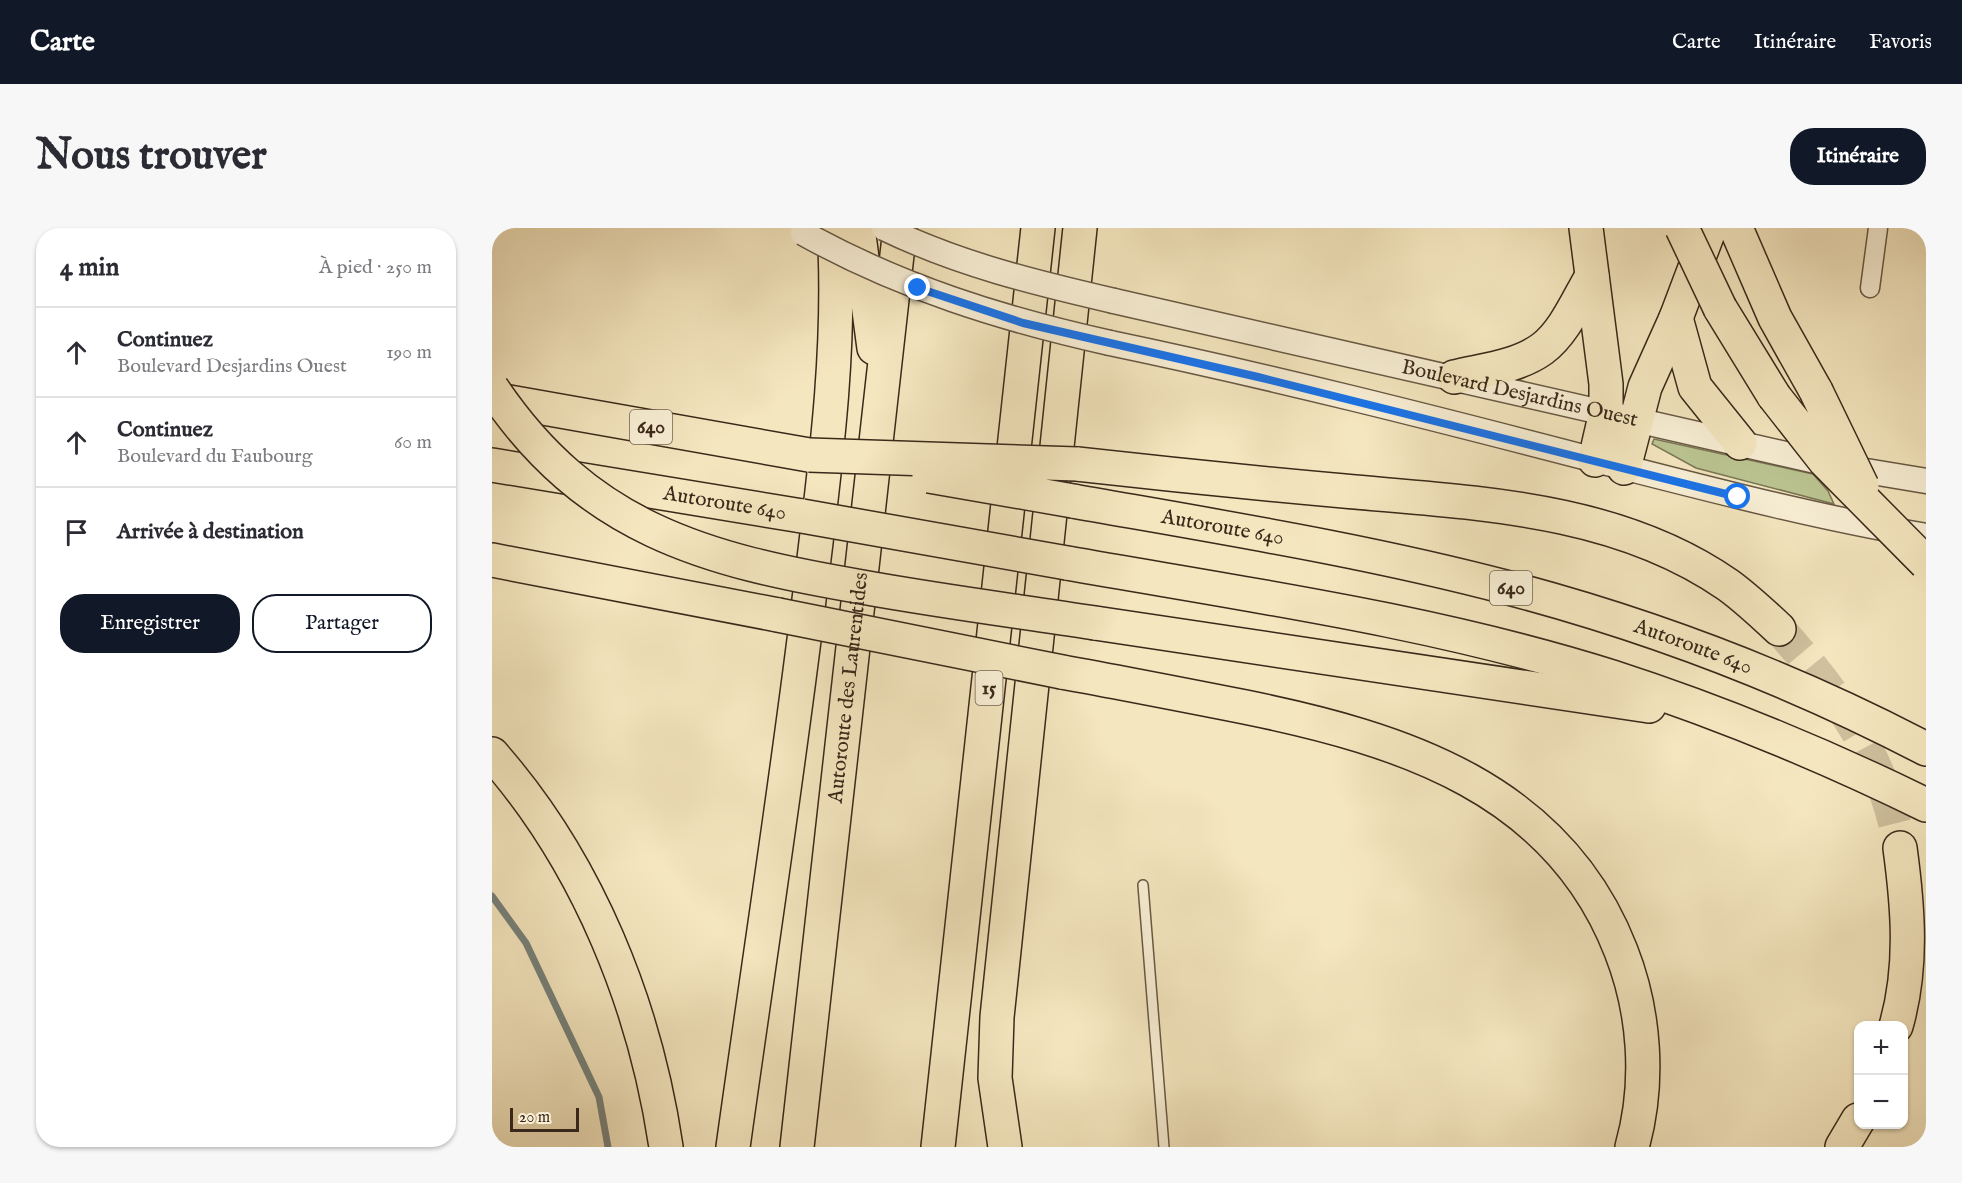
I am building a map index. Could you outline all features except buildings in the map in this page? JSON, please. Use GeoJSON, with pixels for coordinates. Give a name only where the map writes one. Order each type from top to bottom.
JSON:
{"type":"FeatureCollection","features":[{"type":"Feature","properties":{"kind":"highway"},"geometry":{"type":"LineString","coordinates":[[858,228],[881,401]]}},
{"type":"Feature","properties":{"kind":"highway","name":"Autoroute des Laurentides"},"geometry":{"type":"LineString","coordinates":[[796,1147],[900,228]]}},
{"type":"Feature","properties":{"kind":"highway","name":"15"},"geometry":{"type":"LineString","coordinates":[[938,1147],[1038,228]]}},
{"type":"Feature","properties":{"kind":"highway"},"geometry":{"type":"LineString","coordinates":[[1005,1147],[995,1078],[997,1017],[1080,228]]}},
{"type":"Feature","properties":{"kind":"highway"},"geometry":{"type":"LineString","coordinates":[[1586,228],[1606,384],[1621,415]]}},
{"type":"Feature","properties":{"kind":"highway"},"geometry":{"type":"LineString","coordinates":[[1682,228],[1720,308],[1774,396],[1825,461],[1926,563]]}},
{"type":"Feature","properties":{"kind":"highway"},"geometry":{"type":"LineString","coordinates":[[1610,464],[1621,415],[1645,387],[1676,318],[1710,228]]}},
{"type":"Feature","properties":{"kind":"highway"},"geometry":{"type":"LineString","coordinates":[[733,1147],[790,758],[823,488],[836,330],[810,230]]}},
{"type":"Feature","properties":{"kind":"highway"},"geometry":{"type":"LineString","coordinates":[[1740,238],[1775,318],[1816,392],[1876,515]]}},
{"type":"Feature","properties":{"kind":"highway"},"geometry":{"type":"LineString","coordinates":[[1454,377],[1514,363],[1544,348],[1562,326],[1592,276]]}},
{"type":"Feature","properties":{"kind":"highway"},"geometry":{"type":"LineString","coordinates":[[1676,318],[1695,387],[1740,443]]}},
{"type":"Feature","properties":{"kind":"highway"},"geometry":{"type":"LineString","coordinates":[[492,388],[522,429],[576,481],[625,516],[676,542],[732,561],[787,574],[1095,624],[1731,719]]}},
{"type":"Feature","properties":{"kind":"highway","name":"Autoroute 640"},"geometry":{"type":"LineString","coordinates":[[492,399],[1344,550],[1458,575],[1640,627],[1752,669],[1840,707],[1926,749]]}},
{"type":"Feature","properties":{"kind":"highway"},"geometry":{"type":"LineString","coordinates":[[809,455],[1077,464],[1476,504],[1548,514],[1606,527],[1650,543],[1701,568],[1728,585],[1779,629]]}},
{"type":"Feature","properties":{"kind":"highway","name":"Autoroute 640"},"geometry":{"type":"LineString","coordinates":[[492,465],[802,516],[1297,603],[1463,638],[1611,677],[1731,719],[1843,765],[1926,806]]}},
{"type":"Feature","properties":{"kind":"highway"},"geometry":{"type":"LineString","coordinates":[[492,560],[1270,712],[1349,732],[1442,766],[1481,786],[1523,814],[1560,850],[1589,887],[1613,930],[1629,972],[1639,1014],[1643,1065],[1639,1112],[1632,1147]]}},
{"type":"Feature","properties":{"kind":"highway"},"geometry":{"type":"LineString","coordinates":[[492,754],[540,817],[578,880],[612,950],[646,1047],[666,1147]]}},
{"type":"Feature","properties":{"kind":"highway"},"geometry":{"type":"LineString","coordinates":[[1897,1021],[1903,998],[1908,945],[1907,907],[1899,848]]}},
{"type":"Feature","properties":{"kind":"highway"},"geometry":{"type":"LineString","coordinates":[[1842,1147],[1854,1127]]}},
{"type":"Feature","properties":{"kind":"street","name":"Boulevard Desjardins Ouest"},"geometry":{"type":"LineString","coordinates":[[884,228],[953,257],[1003,273],[1114,301],[1842,467],[1926,481]]}},
{"type":"Feature","properties":{"kind":"street"},"geometry":{"type":"LineString","coordinates":[[1870,288],[1878,228]]}},
{"type":"Feature","properties":{"kind":"street"},"geometry":{"type":"LineString","coordinates":[[810,230],[887,275],[950,301],[1023,323],[1840,521],[1926,536]]}},
{"type":"Feature","properties":{"kind":"lane"},"geometry":{"type":"LineString","coordinates":[[1143,885],[1164,1147]]}},
{"type":"Feature","properties":{"kind":"green space"},"geometry":{"type":"Polygon","coordinates":[[[1654,439],[1813,474],[1828,491],[1834,504],[1696,468],[1652,444],[1654,439]]]}},
{"type":"Feature","properties":{"kind":"waterway"},"geometry":{"type":"LineString","coordinates":[[492,896],[526,943],[599,1097],[608,1147]]}},
{"type":"Feature","properties":{"kind":"tunnel"},"geometry":{"type":"LineString","coordinates":[[1779,629],[1839,704],[1871,757],[1893,815],[1900,848]]}},
{"type":"Feature","properties":{"kind":"route"},"geometry":{"type":"LineString","coordinates":[[918,288],[950,301],[1023,323],[1258,377],[1738,497]]}}]}
